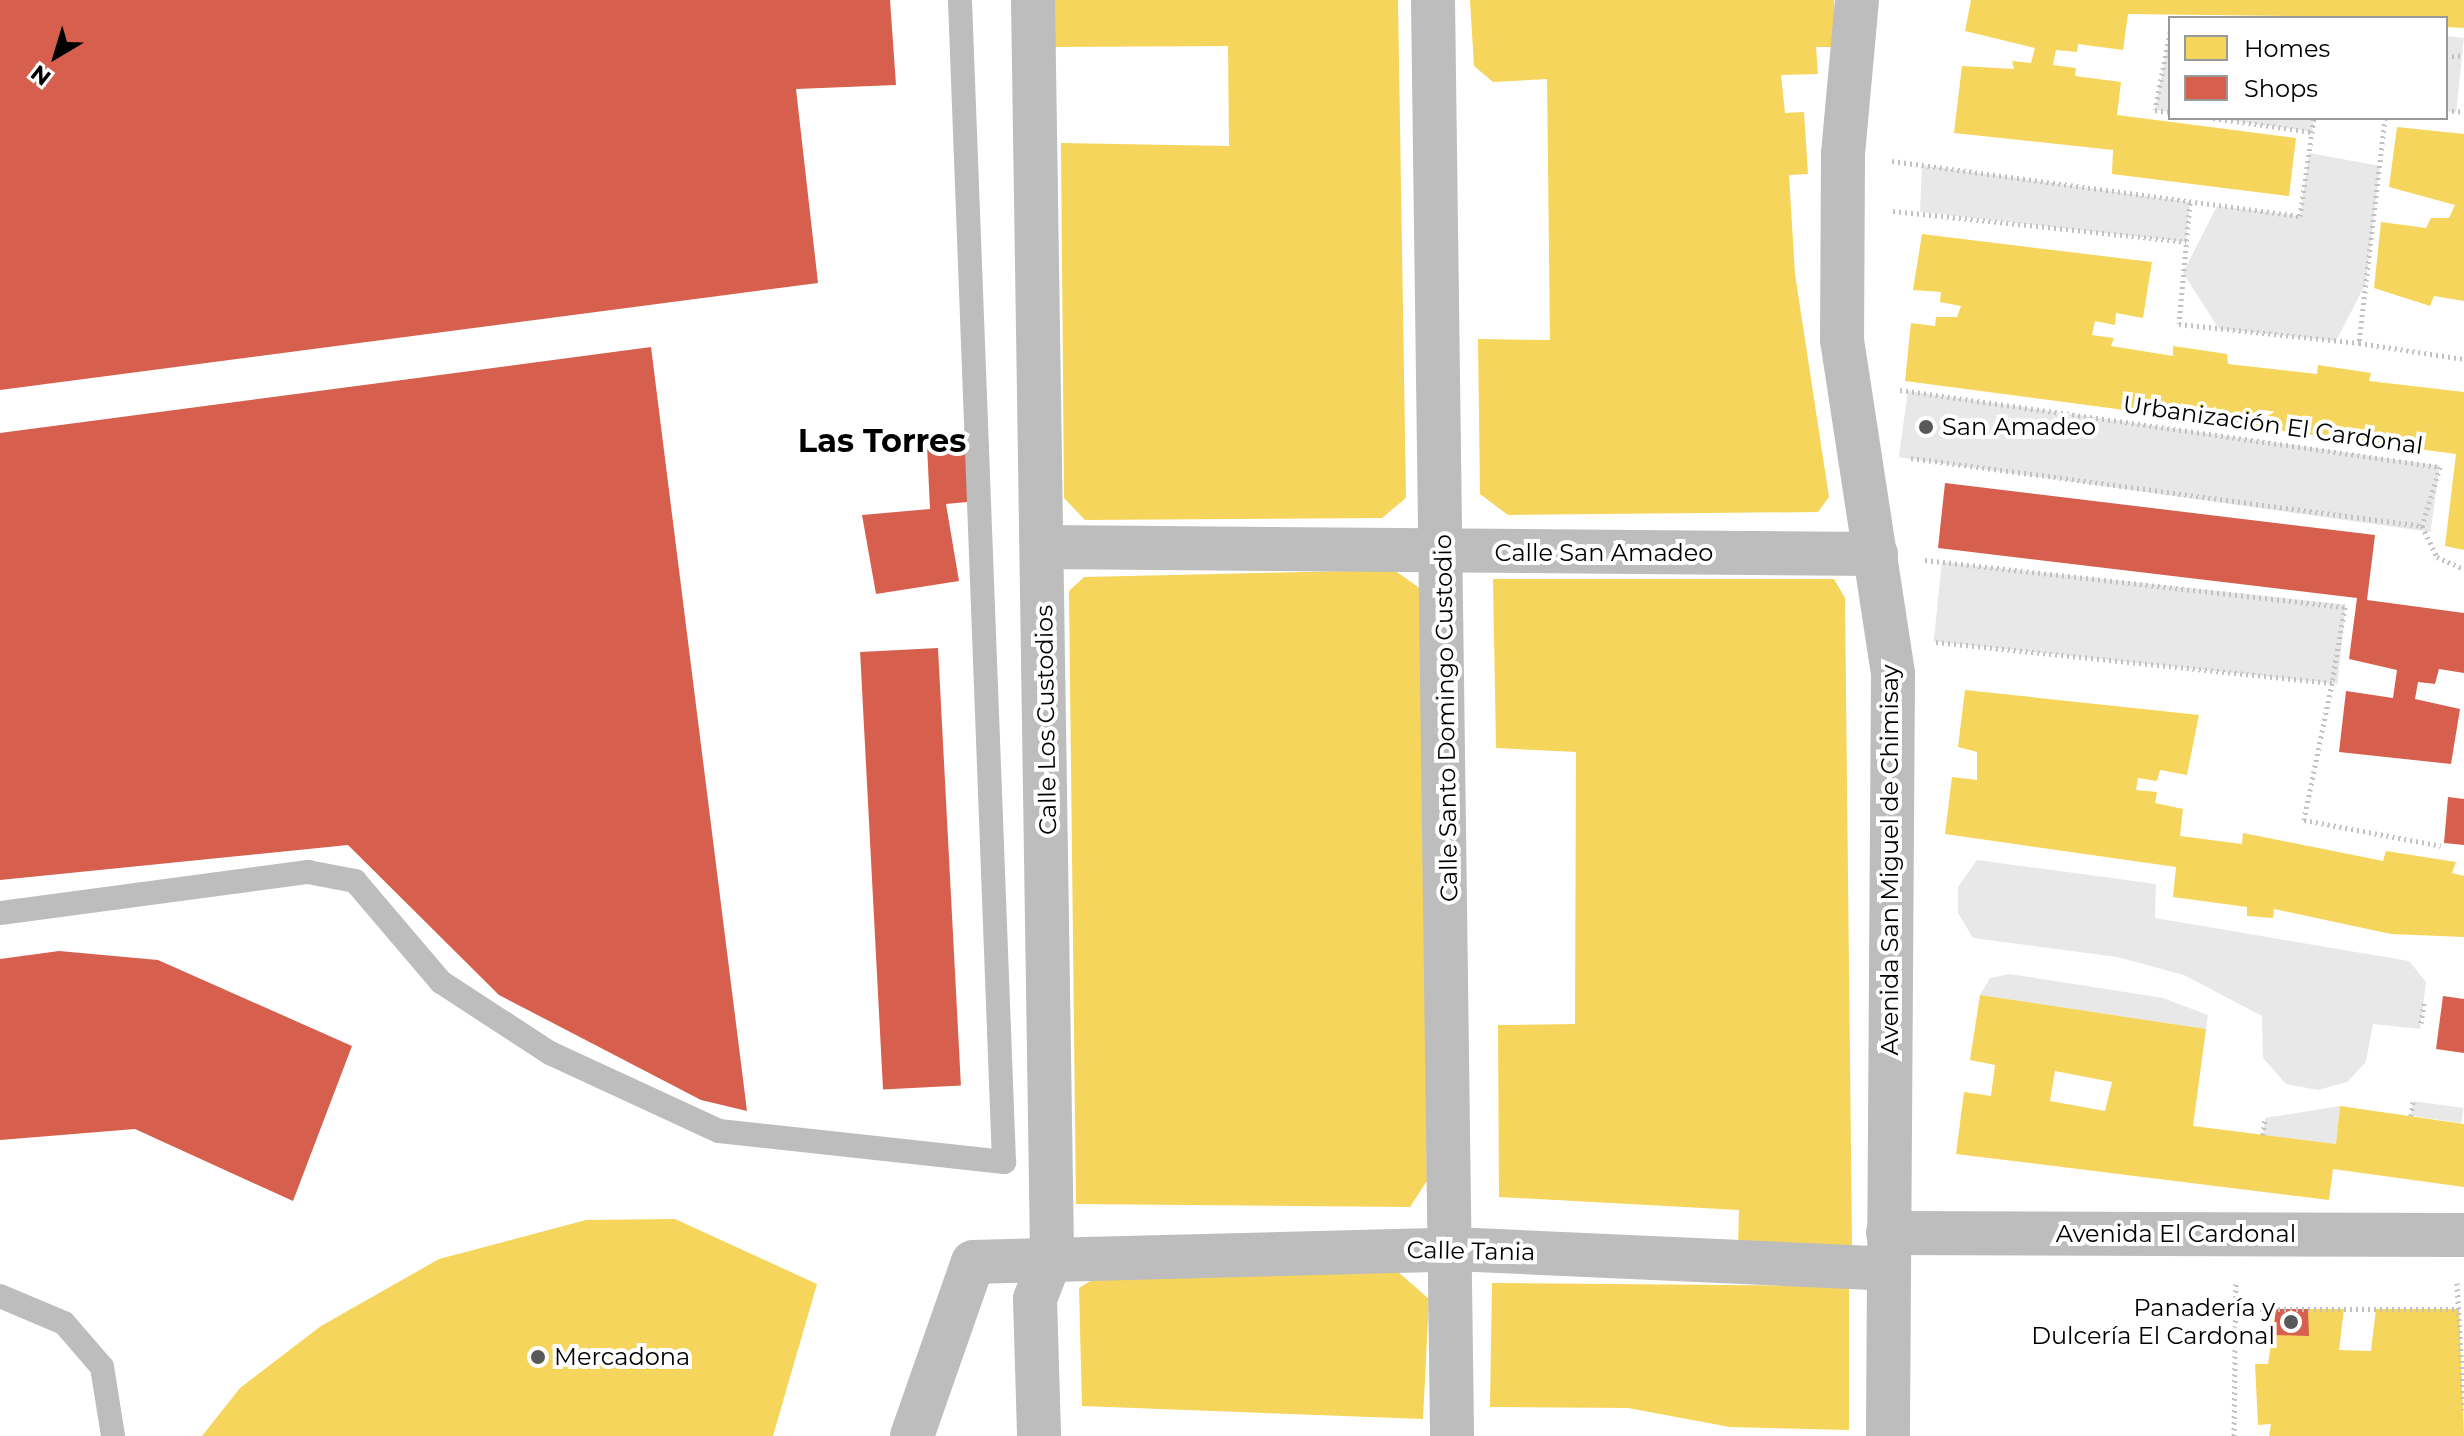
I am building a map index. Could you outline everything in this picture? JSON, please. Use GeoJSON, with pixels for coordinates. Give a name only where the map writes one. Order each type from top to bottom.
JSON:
{"type":"FeatureCollection","features":[{"type":"Feature","properties":{"kind":"street","name":"Calle Los Custodios"},"geometry":{"type":"LineString","coordinates":[[1033,0],[1044,547],[1052,1255],[1035,1299],[1039,1436]]}},
{"type":"Feature","properties":{"kind":"street","name":"Calle Santo Domingo Custodio"},"geometry":{"type":"LineString","coordinates":[[1433,0],[1454,1249],[1452,1436]]}},
{"type":"Feature","properties":{"kind":"street","name":"Avenida San Miguel de Chimisay"},"geometry":{"type":"LineString","coordinates":[[1857,0],[1843,154],[1844,204],[1849,383],[1887,636],[1888,1436]]}},
{"type":"Feature","properties":{"kind":"street","name":"Calle San Amadeo"},"geometry":{"type":"LineString","coordinates":[[1044,547],[1876,554]]}},
{"type":"Feature","properties":{"kind":"street","name":"Avenida El Cardonal"},"geometry":{"type":"LineString","coordinates":[[1889,1251],[2458,1235]]}},
{"type":"Feature","properties":{"kind":"street","name":"Calle Tania"},"geometry":{"type":"LineString","coordinates":[[912,1436],[973,1262],[1052,1255],[1454,1249],[1889,1251]]}},
{"type":"Feature","properties":{"kind":"lane"},"geometry":{"type":"LineString","coordinates":[[0,913],[308,872],[355,881],[441,982],[550,1053],[719,1131],[1004,1162],[960,0]]}},
{"type":"Feature","properties":{"kind":"lane"},"geometry":{"type":"LineString","coordinates":[[0,1296],[64,1323],[102,1367],[113,1436]]}},
{"type":"Feature","properties":{"kind":"path"},"geometry":{"type":"LineString","coordinates":[[2168,42],[2155,110],[2168,112]]}},
{"type":"Feature","properties":{"kind":"path"},"geometry":{"type":"LineString","coordinates":[[2227,120],[2312,132]]}},
{"type":"Feature","properties":{"kind":"path"},"geometry":{"type":"LineString","coordinates":[[1843,154],[2300,216],[2314,120]]}},
{"type":"Feature","properties":{"kind":"path"},"geometry":{"type":"LineString","coordinates":[[2359,343],[2385,120]]}},
{"type":"Feature","properties":{"kind":"path"},"geometry":{"type":"LineString","coordinates":[[2190,202],[2179,324],[2359,343],[2464,359]]}},
{"type":"Feature","properties":{"kind":"path"},"geometry":{"type":"LineString","coordinates":[[1844,204],[2186,242]]}},
{"type":"Feature","properties":{"kind":"path","name":"Urbanización El Cardonal"},"geometry":{"type":"LineString","coordinates":[[1849,383],[2440,467],[2422,526]]}},
{"type":"Feature","properties":{"kind":"path"},"geometry":{"type":"LineString","coordinates":[[1860,452],[2422,526],[2437,557],[2464,569]]}},
{"type":"Feature","properties":{"kind":"path"},"geometry":{"type":"LineString","coordinates":[[1876,554],[2345,607],[2304,820],[2441,846]]}},
{"type":"Feature","properties":{"kind":"path"},"geometry":{"type":"LineString","coordinates":[[1887,636],[2332,683]]}},
{"type":"Feature","properties":{"kind":"path"},"geometry":{"type":"LineString","coordinates":[[2421,1023],[2424,1003]]}},
{"type":"Feature","properties":{"kind":"path"},"geometry":{"type":"LineString","coordinates":[[2411,1116],[2413,1101]]}},
{"type":"Feature","properties":{"kind":"path"},"geometry":{"type":"LineString","coordinates":[[2263,1135],[2265,1118]]}},
{"type":"Feature","properties":{"kind":"path"},"geometry":{"type":"LineString","coordinates":[[2458,1235],[2464,1410]]}},
{"type":"Feature","properties":{"kind":"path"},"geometry":{"type":"LineString","coordinates":[[2234,1436],[2236,1281]]}},
{"type":"Feature","properties":{"kind":"path"},"geometry":{"type":"LineString","coordinates":[[2236,1309],[2459,1309]]}},
{"type":"Feature","properties":{"kind":"shaded area"},"geometry":{"type":"Polygon","coordinates":[[[2448,36],[2464,38],[2456,112],[2448,112],[2448,36]]]}},
{"type":"Feature","properties":{"kind":"shaded area"},"geometry":{"type":"Polygon","coordinates":[[[2168,42],[2168,112],[2155,110],[2168,42]]]}},
{"type":"Feature","properties":{"kind":"shaded area"},"geometry":{"type":"Polygon","coordinates":[[[2227,120],[2314,120],[2312,132],[2227,120]]]}},
{"type":"Feature","properties":{"kind":"shaded area"},"geometry":{"type":"Polygon","coordinates":[[[2309,153],[2380,166],[2366,283],[2336,341],[2219,329],[2183,273],[2217,206],[2300,216],[2309,153]]]}},
{"type":"Feature","properties":{"kind":"shaded area"},"geometry":{"type":"Polygon","coordinates":[[[1922,165],[2190,202],[2186,242],[1920,212],[1922,165]]]}},
{"type":"Feature","properties":{"kind":"shaded area"},"geometry":{"type":"Polygon","coordinates":[[[1908,391],[2440,466],[2430,532],[1899,457],[1908,391]]]}},
{"type":"Feature","properties":{"kind":"shaded area"},"geometry":{"type":"Polygon","coordinates":[[[1942,562],[2346,604],[2337,684],[1934,642],[1942,562]]]}},
{"type":"Feature","properties":{"kind":"shaded area"},"geometry":{"type":"Polygon","coordinates":[[[1977,860],[2156,884],[2155,918],[2409,961],[2426,982],[2420,1029],[2373,1024],[2366,1062],[2347,1082],[2318,1090],[2286,1084],[2263,1058],[2262,1016],[2184,975],[2117,957],[1973,938],[1958,913],[1958,887],[1977,860]]]}},
{"type":"Feature","properties":{"kind":"shaded area"},"geometry":{"type":"Polygon","coordinates":[[[2010,974],[2163,998],[2208,1015],[2206,1029],[1980,995],[1990,978],[2010,974]]]}},
{"type":"Feature","properties":{"kind":"shaded area"},"geometry":{"type":"Polygon","coordinates":[[[2413,1101],[2464,1108],[2461,1123],[2411,1116],[2413,1101]]]}},
{"type":"Feature","properties":{"kind":"shaded area"},"geometry":{"type":"Polygon","coordinates":[[[2340,1106],[2336,1144],[2263,1135],[2265,1118],[2340,1106]]]}},
{"type":"Feature","properties":{"kind":"building: Homes"},"geometry":{"type":"Polygon","coordinates":[[[1055,0],[1398,0],[1406,498],[1382,518],[1085,520],[1064,498],[1061,143],[1229,146],[1228,46],[1052,47],[1055,0]]]}},
{"type":"Feature","properties":{"kind":"building: Homes"},"geometry":{"type":"Polygon","coordinates":[[[1470,0],[1834,0],[1835,47],[1816,47],[1818,74],[1781,75],[1785,113],[1804,112],[1808,174],[1789,175],[1795,274],[1829,497],[1818,512],[1508,515],[1480,494],[1478,339],[1550,340],[1547,79],[1493,82],[1474,66],[1470,0]]]}},
{"type":"Feature","properties":{"kind":"building: Homes"},"geometry":{"type":"Polygon","coordinates":[[[1971,0],[2464,0],[2464,28],[2448,27],[2448,16],[2128,14],[2123,50],[2078,44],[2077,52],[2056,50],[2053,65],[2076,68],[2075,76],[2121,82],[2117,115],[2296,138],[2289,196],[2112,174],[2113,150],[1954,133],[1962,66],[2014,69],[2012,61],[2031,63],[2035,48],[1965,31],[1971,0]]]}},
{"type":"Feature","properties":{"kind":"building: Homes"},"geometry":{"type":"Polygon","coordinates":[[[2397,127],[2464,134],[2464,301],[2434,296],[2430,306],[2374,288],[2381,222],[2426,228],[2431,218],[2449,218],[2455,205],[2389,187],[2397,127]]]}},
{"type":"Feature","properties":{"kind":"building: Homes"},"geometry":{"type":"Polygon","coordinates":[[[1922,234],[2152,262],[2143,318],[2116,313],[2115,325],[2095,321],[2092,335],[2114,338],[2111,346],[2173,356],[2173,346],[2227,354],[2228,364],[2317,374],[2318,365],[2371,373],[2369,381],[2464,392],[2464,550],[2445,546],[2456,454],[1905,381],[1911,323],[1935,326],[1936,317],[1957,317],[1961,306],[1940,302],[1941,292],[1913,290],[1922,234]]]}},
{"type":"Feature","properties":{"kind":"building: Homes"},"geometry":{"type":"Polygon","coordinates":[[[1394,570],[1421,589],[1427,1181],[1410,1207],[1076,1204],[1069,591],[1084,577],[1394,570]]]}},
{"type":"Feature","properties":{"kind":"building: Homes"},"geometry":{"type":"Polygon","coordinates":[[[1493,579],[1834,579],[1845,598],[1852,1245],[1738,1246],[1739,1210],[1499,1197],[1498,1025],[1575,1024],[1576,752],[1496,748],[1493,579]]]}},
{"type":"Feature","properties":{"kind":"building: Homes"},"geometry":{"type":"Polygon","coordinates":[[[1965,690],[2199,715],[2187,775],[2160,770],[2157,781],[2138,778],[2136,790],[2157,792],[2155,803],[2183,809],[2180,836],[2242,844],[2243,833],[2383,861],[2386,851],[2456,862],[2452,873],[2464,876],[2464,937],[2391,934],[2274,909],[2273,918],[2247,916],[2247,907],[2173,897],[2176,867],[1945,834],[1952,777],[1977,780],[1977,752],[1958,747],[1965,690]]]}},
{"type":"Feature","properties":{"kind":"building: Homes"},"geometry":{"type":"Polygon","coordinates":[[[1980,995],[2206,1029],[2193,1126],[2336,1144],[2340,1106],[2464,1124],[2464,1187],[2333,1169],[2329,1200],[1956,1154],[1964,1092],[1991,1096],[1995,1065],[1970,1060],[1980,995]],[[2055,1071],[2050,1101],[2105,1111],[2112,1082],[2055,1071]]]}},
{"type":"Feature","properties":{"kind":"building: Homes","name":"Mercadona"},"geometry":{"type":"Polygon","coordinates":[[[675,1219],[817,1284],[773,1436],[202,1436],[240,1388],[321,1326],[439,1259],[586,1220],[675,1219]]]}},
{"type":"Feature","properties":{"kind":"building: Homes"},"geometry":{"type":"Polygon","coordinates":[[[1397,1271],[1429,1299],[1423,1419],[1082,1406],[1079,1288],[1092,1280],[1397,1271]]]}},
{"type":"Feature","properties":{"kind":"building: Homes"},"geometry":{"type":"Polygon","coordinates":[[[1492,1283],[1849,1286],[1849,1430],[1730,1427],[1628,1408],[1490,1407],[1492,1283]]]}},
{"type":"Feature","properties":{"kind":"building: Homes"},"geometry":{"type":"Polygon","coordinates":[[[2276,1309],[2344,1309],[2339,1350],[2371,1351],[2376,1309],[2459,1309],[2464,1436],[2269,1436],[2271,1424],[2258,1425],[2255,1364],[2268,1364],[2276,1309]]]}},
{"type":"Feature","properties":{"kind":"building: Shops"},"geometry":{"type":"Polygon","coordinates":[[[0,0],[890,0],[896,85],[796,89],[818,283],[0,390],[0,0]]]}},
{"type":"Feature","properties":{"kind":"building: Shops"},"geometry":{"type":"Polygon","coordinates":[[[651,347],[747,1111],[701,1100],[499,995],[348,845],[0,880],[0,433],[651,347]]]}},
{"type":"Feature","properties":{"kind":"building: Shops"},"geometry":{"type":"Polygon","coordinates":[[[967,443],[967,502],[946,504],[959,581],[876,594],[862,515],[930,509],[927,445],[967,443]]]}},
{"type":"Feature","properties":{"kind":"building: Shops"},"geometry":{"type":"Polygon","coordinates":[[[1945,483],[2375,535],[2367,600],[2464,613],[2464,673],[2439,669],[2435,684],[2418,682],[2415,699],[2460,709],[2451,764],[2339,752],[2346,691],[2393,698],[2397,670],[2349,659],[2357,598],[1938,548],[1945,483]]]}},
{"type":"Feature","properties":{"kind":"building: Shops"},"geometry":{"type":"Polygon","coordinates":[[[938,648],[961,1085],[883,1089],[860,652],[938,648]]]}},
{"type":"Feature","properties":{"kind":"building: Shops"},"geometry":{"type":"Polygon","coordinates":[[[2448,797],[2464,799],[2464,845],[2444,843],[2448,797]]]}},
{"type":"Feature","properties":{"kind":"building: Shops"},"geometry":{"type":"Polygon","coordinates":[[[59,951],[158,960],[352,1046],[293,1201],[135,1129],[0,1140],[0,959],[59,951]]]}},
{"type":"Feature","properties":{"kind":"building: Shops"},"geometry":{"type":"Polygon","coordinates":[[[2443,996],[2464,999],[2464,1053],[2436,1049],[2443,996]]]}},
{"type":"Feature","properties":{"kind":"building: Shops","name":"Panadería y Dulcería El Cardonal"},"geometry":{"type":"Polygon","coordinates":[[[2276,1309],[2308,1309],[2309,1336],[2273,1335],[2276,1309]]]}},
{"type":"Feature","properties":{"kind":"place","name":"San Amadeo"},"geometry":{"type":"Point","coordinates":[1926,427]}},
{"type":"Feature","properties":{"kind":"place","name":"Panadería y Dulcería El Cardonal"},"geometry":{"type":"Point","coordinates":[2291,1322]}},
{"type":"Feature","properties":{"kind":"place","name":"Mercadona"},"geometry":{"type":"Point","coordinates":[538,1357]}},
{"type":"Feature","properties":{"kind":"district","name":"Las Torres"},"geometry":{"type":"Point","coordinates":[882,441]}}]}
